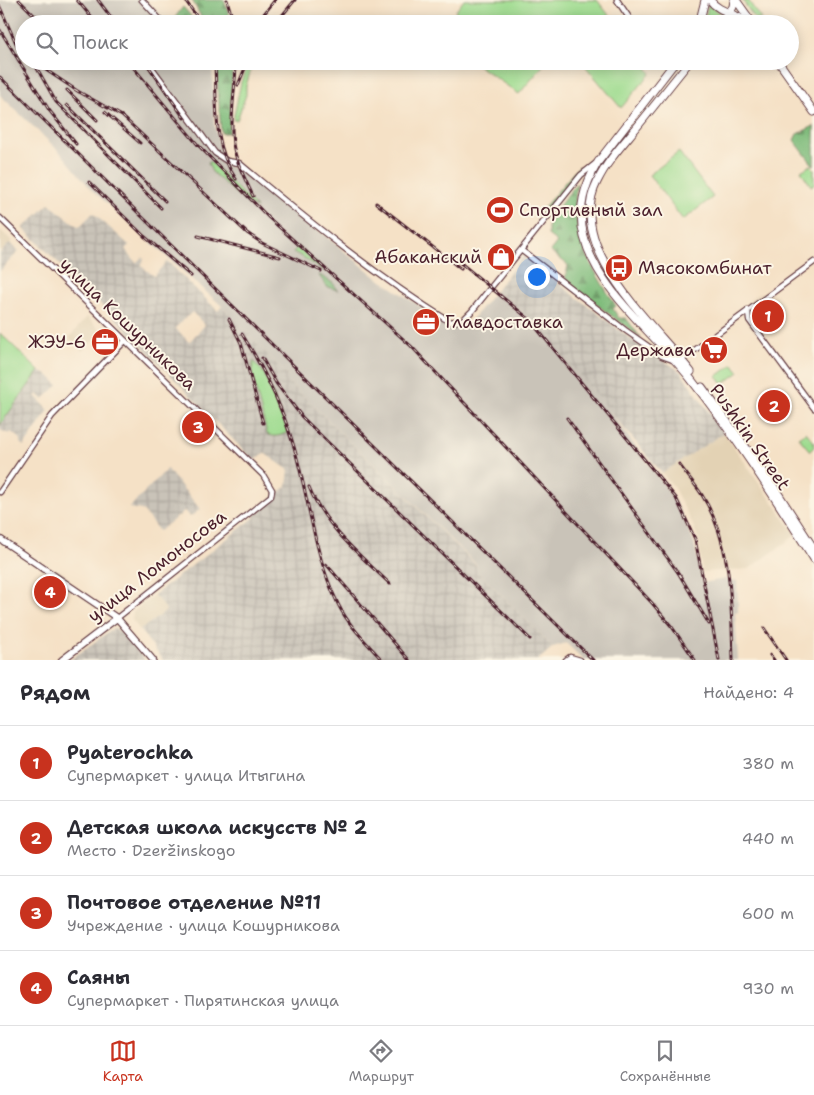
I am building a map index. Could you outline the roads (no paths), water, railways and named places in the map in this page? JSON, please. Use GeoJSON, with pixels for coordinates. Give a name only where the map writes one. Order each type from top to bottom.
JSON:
{"type":"FeatureCollection","features":[{"type":"Feature","properties":{"kind":"main road"},"geometry":{"type":"LineString","coordinates":[[701,15],[705,0]]}},
{"type":"Feature","properties":{"kind":"main road"},"geometry":{"type":"LineString","coordinates":[[710,0],[718,8],[737,15]]}},
{"type":"Feature","properties":{"kind":"main road"},"geometry":{"type":"LineString","coordinates":[[727,15],[735,0],[745,15]]}},
{"type":"Feature","properties":{"kind":"main road","name":"Pushkin Street"},"geometry":{"type":"LineString","coordinates":[[669,70],[598,162],[588,179],[583,194],[580,214],[584,238],[593,258],[614,291],[649,335],[679,361],[765,484],[814,559]]}},
{"type":"Feature","properties":{"kind":"main road","name":"Pushkin Street"},"geometry":{"type":"LineString","coordinates":[[683,70],[603,170],[592,194],[589,213],[591,232],[607,267],[768,478],[814,548]]}},
{"type":"Feature","properties":{"kind":"main road"},"geometry":{"type":"LineString","coordinates":[[784,70],[814,112]]}},
{"type":"Feature","properties":{"kind":"street"},"geometry":{"type":"LineString","coordinates":[[142,0],[156,15]]}},
{"type":"Feature","properties":{"kind":"street"},"geometry":{"type":"LineString","coordinates":[[617,0],[627,15]]}},
{"type":"Feature","properties":{"kind":"street"},"geometry":{"type":"LineString","coordinates":[[154,70],[215,153],[227,161],[239,164],[338,244],[416,301],[450,322],[463,320],[472,311],[581,175],[598,162]]}},
{"type":"Feature","properties":{"kind":"street","name":"улица Кошурникова"},"geometry":{"type":"LineString","coordinates":[[0,218],[263,475],[270,484],[271,496]]}},
{"type":"Feature","properties":{"kind":"street"},"geometry":{"type":"LineString","coordinates":[[521,250],[662,356],[679,361],[814,262]]}},
{"type":"Feature","properties":{"kind":"street"},"geometry":{"type":"LineString","coordinates":[[748,310],[749,320],[814,408]]}},
{"type":"Feature","properties":{"kind":"street"},"geometry":{"type":"LineString","coordinates":[[0,492],[52,416],[125,341]]}},
{"type":"Feature","properties":{"kind":"street","name":"улица Ломоносова"},"geometry":{"type":"LineString","coordinates":[[62,660],[271,496]]}},
{"type":"Feature","properties":{"kind":"street"},"geometry":{"type":"LineString","coordinates":[[0,539],[117,618],[153,660]]}},
{"type":"Feature","properties":{"kind":"street"},"geometry":{"type":"LineString","coordinates":[[566,660],[570,657],[579,659]]}},
{"type":"Feature","properties":{"kind":"railway"},"geometry":{"type":"LineString","coordinates":[[19,0],[34,15]]}},
{"type":"Feature","properties":{"kind":"railway"},"geometry":{"type":"LineString","coordinates":[[77,0],[90,15]]}},
{"type":"Feature","properties":{"kind":"railway"},"geometry":{"type":"LineString","coordinates":[[98,0],[109,15]]}},
{"type":"Feature","properties":{"kind":"railway"},"geometry":{"type":"LineString","coordinates":[[185,0],[196,15]]}},
{"type":"Feature","properties":{"kind":"railway"},"geometry":{"type":"LineString","coordinates":[[227,0],[231,15]]}},
{"type":"Feature","properties":{"kind":"railway"},"geometry":{"type":"LineString","coordinates":[[263,15],[275,0]]}},
{"type":"Feature","properties":{"kind":"railway"},"geometry":{"type":"LineString","coordinates":[[282,15],[295,0]]}},
{"type":"Feature","properties":{"kind":"railway"},"geometry":{"type":"LineString","coordinates":[[0,7],[15,41]]}},
{"type":"Feature","properties":{"kind":"railway"},"geometry":{"type":"LineString","coordinates":[[0,30],[15,54]]}},
{"type":"Feature","properties":{"kind":"railway"},"geometry":{"type":"LineString","coordinates":[[24,70],[49,110],[76,144]]}},
{"type":"Feature","properties":{"kind":"railway"},"geometry":{"type":"LineString","coordinates":[[38,70],[56,102],[161,208]]}},
{"type":"Feature","properties":{"kind":"railway"},"geometry":{"type":"LineString","coordinates":[[46,70],[79,92]]}},
{"type":"Feature","properties":{"kind":"railway"},"geometry":{"type":"LineString","coordinates":[[136,70],[198,145],[269,218],[411,346],[652,603],[672,627],[695,660]]}},
{"type":"Feature","properties":{"kind":"railway"},"geometry":{"type":"LineString","coordinates":[[151,70],[184,118]]}},
{"type":"Feature","properties":{"kind":"railway"},"geometry":{"type":"LineString","coordinates":[[215,70],[219,137],[228,166],[236,179]]}},
{"type":"Feature","properties":{"kind":"railway"},"geometry":{"type":"LineString","coordinates":[[236,70],[232,123],[233,144],[234,151],[253,196]]}},
{"type":"Feature","properties":{"kind":"railway"},"geometry":{"type":"LineString","coordinates":[[238,85],[244,70]]}},
{"type":"Feature","properties":{"kind":"railway"},"geometry":{"type":"LineString","coordinates":[[0,77],[593,660]]}},
{"type":"Feature","properties":{"kind":"railway"},"geometry":{"type":"LineString","coordinates":[[74,89],[122,116],[247,233],[262,243],[321,271]]}},
{"type":"Feature","properties":{"kind":"railway"},"geometry":{"type":"LineString","coordinates":[[67,90],[97,120]]}},
{"type":"Feature","properties":{"kind":"railway"},"geometry":{"type":"LineString","coordinates":[[67,105],[165,201]]}},
{"type":"Feature","properties":{"kind":"railway"},"geometry":{"type":"LineString","coordinates":[[105,112],[140,143]]}},
{"type":"Feature","properties":{"kind":"railway"},"geometry":{"type":"LineString","coordinates":[[89,182],[144,236],[191,276]]}},
{"type":"Feature","properties":{"kind":"railway"},"geometry":{"type":"LineString","coordinates":[[376,203],[461,269]]}},
{"type":"Feature","properties":{"kind":"railway"},"geometry":{"type":"LineString","coordinates":[[198,236],[280,257]]}},
{"type":"Feature","properties":{"kind":"railway"},"geometry":{"type":"LineString","coordinates":[[457,260],[529,319],[676,498],[695,539],[719,660]]}},
{"type":"Feature","properties":{"kind":"railway"},"geometry":{"type":"LineString","coordinates":[[229,319],[241,343],[263,423]]}},
{"type":"Feature","properties":{"kind":"railway"},"geometry":{"type":"LineString","coordinates":[[242,334],[272,388],[284,417],[294,447],[317,547],[338,604],[358,634],[382,660]]}},
{"type":"Feature","properties":{"kind":"railway"},"geometry":{"type":"LineString","coordinates":[[262,358],[276,383],[302,417],[530,639]]}},
{"type":"Feature","properties":{"kind":"railway"},"geometry":{"type":"LineString","coordinates":[[567,418],[679,574],[709,624]]}},
{"type":"Feature","properties":{"kind":"railway"},"geometry":{"type":"LineString","coordinates":[[679,464],[702,495],[720,534],[728,575],[732,617],[733,660]]}},
{"type":"Feature","properties":{"kind":"railway"},"geometry":{"type":"LineString","coordinates":[[309,487],[324,515],[344,540],[390,584]]}},
{"type":"Feature","properties":{"kind":"railway"},"geometry":{"type":"LineString","coordinates":[[326,564],[409,660]]}},
{"type":"Feature","properties":{"kind":"railway"},"geometry":{"type":"LineString","coordinates":[[764,628],[786,660]]}},
{"type":"Feature","properties":{"kind":"railway"},"geometry":{"type":"LineString","coordinates":[[770,655],[774,660]]}},
{"type":"Feature","properties":{"kind":"place","name":"Спортивный зал"},"geometry":{"type":"Point","coordinates":[500,210]}},
{"type":"Feature","properties":{"kind":"place","name":"Абаканский"},"geometry":{"type":"Point","coordinates":[501,257]}},
{"type":"Feature","properties":{"kind":"place","name":"Мясокомбинат"},"geometry":{"type":"Point","coordinates":[619,268]}},
{"type":"Feature","properties":{"kind":"place","name":"Pyaterochka"},"geometry":{"type":"Point","coordinates":[768,316]}},
{"type":"Feature","properties":{"kind":"place","name":"Главдоставка"},"geometry":{"type":"Point","coordinates":[426,322]}},
{"type":"Feature","properties":{"kind":"place","name":"ЖЭУ-6"},"geometry":{"type":"Point","coordinates":[105,342]}},
{"type":"Feature","properties":{"kind":"place","name":"Держава"},"geometry":{"type":"Point","coordinates":[714,350]}},
{"type":"Feature","properties":{"kind":"place","name":"Детская школа искусств № 2"},"geometry":{"type":"Point","coordinates":[774,406]}},
{"type":"Feature","properties":{"kind":"place","name":"Почтовое отделение №11"},"geometry":{"type":"Point","coordinates":[198,427]}},
{"type":"Feature","properties":{"kind":"place","name":"Саяны"},"geometry":{"type":"Point","coordinates":[50,592]}}]}
